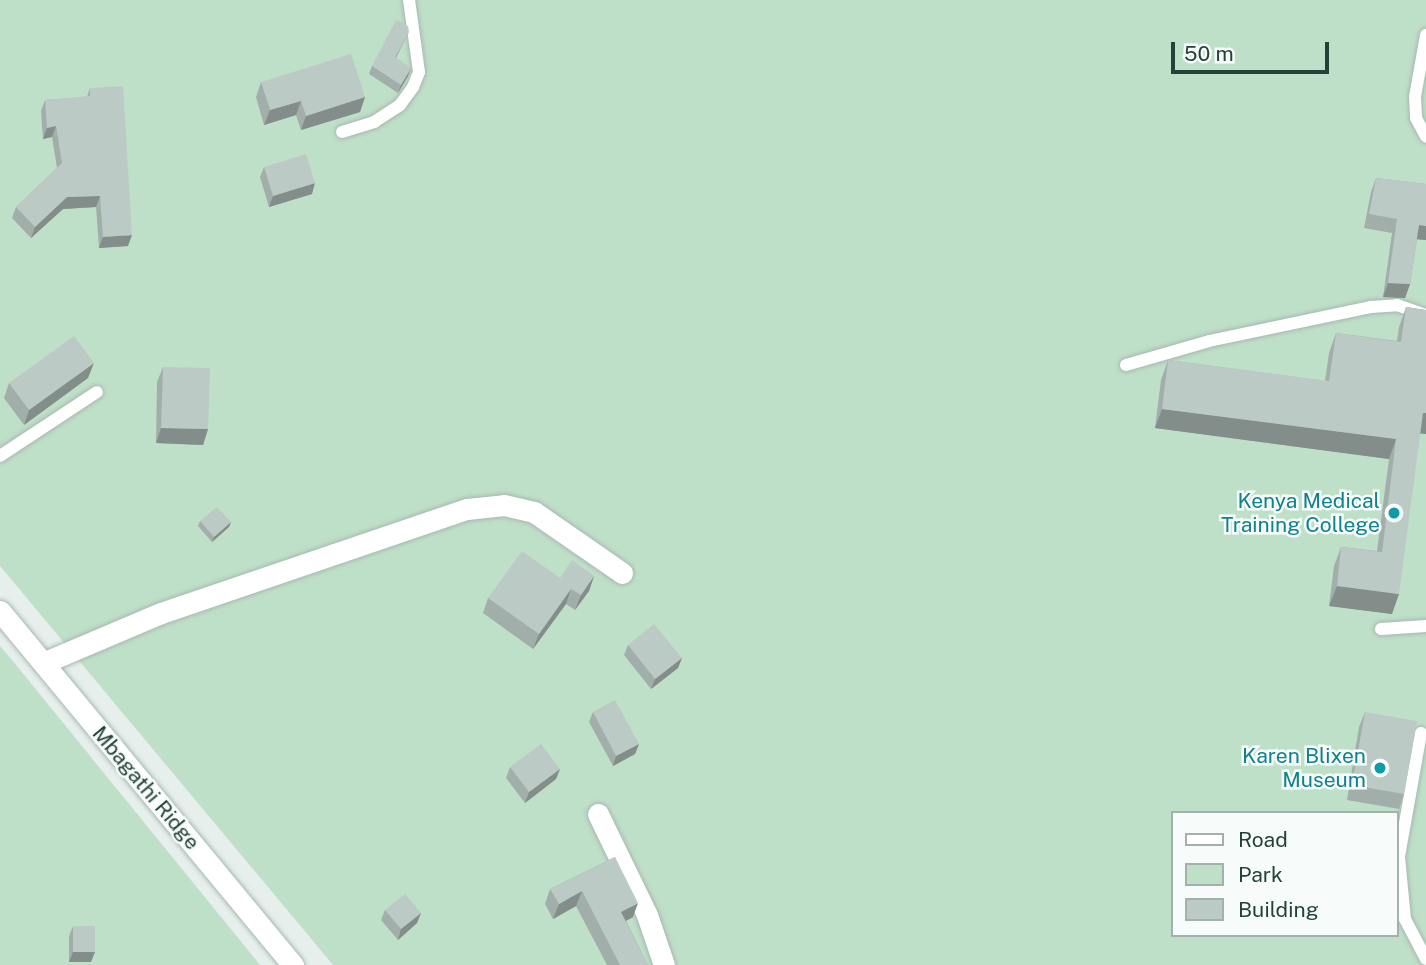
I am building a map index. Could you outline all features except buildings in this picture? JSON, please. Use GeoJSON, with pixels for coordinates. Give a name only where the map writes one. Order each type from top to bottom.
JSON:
{"type":"FeatureCollection","features":[{"type":"Feature","properties":{"kind":"street"},"geometry":{"type":"LineString","coordinates":[[43,663],[160,612],[467,509],[503,505],[534,512],[622,573]]}},
{"type":"Feature","properties":{"kind":"street","name":"Mbagathi Ridge"},"geometry":{"type":"LineString","coordinates":[[0,611],[293,965]]}},
{"type":"Feature","properties":{"kind":"street"},"geometry":{"type":"LineString","coordinates":[[598,814],[647,915],[664,965]]}},
{"type":"Feature","properties":{"kind":"lane"},"geometry":{"type":"LineString","coordinates":[[342,132],[374,122],[400,105],[413,87],[419,72],[409,0]]}},
{"type":"Feature","properties":{"kind":"lane"},"geometry":{"type":"LineString","coordinates":[[1426,35],[1415,97],[1416,118],[1426,137]]}},
{"type":"Feature","properties":{"kind":"lane"},"geometry":{"type":"LineString","coordinates":[[1126,365],[1209,341],[1371,307],[1397,305],[1426,315]]}},
{"type":"Feature","properties":{"kind":"lane"},"geometry":{"type":"LineString","coordinates":[[0,456],[97,392]]}},
{"type":"Feature","properties":{"kind":"lane"},"geometry":{"type":"LineString","coordinates":[[1381,629],[1426,626]]}},
{"type":"Feature","properties":{"kind":"lane"},"geometry":{"type":"LineString","coordinates":[[1420,733],[1399,857],[1405,919],[1426,959]]}},
{"type":"Feature","properties":{"kind":"green space"},"geometry":{"type":"Polygon","coordinates":[[[0,0],[1426,0],[1426,965],[333,965],[0,566],[0,0]]]}},
{"type":"Feature","properties":{"kind":"green space"},"geometry":{"type":"Polygon","coordinates":[[[0,646],[12,660],[260,965],[0,965],[0,646]]]}},
{"type":"Feature","properties":{"kind":"place","name":"Kenya Medical Training College"},"geometry":{"type":"Point","coordinates":[1394,513]}},
{"type":"Feature","properties":{"kind":"place","name":"Karen Blixen Museum"},"geometry":{"type":"Point","coordinates":[1380,768]}}]}
